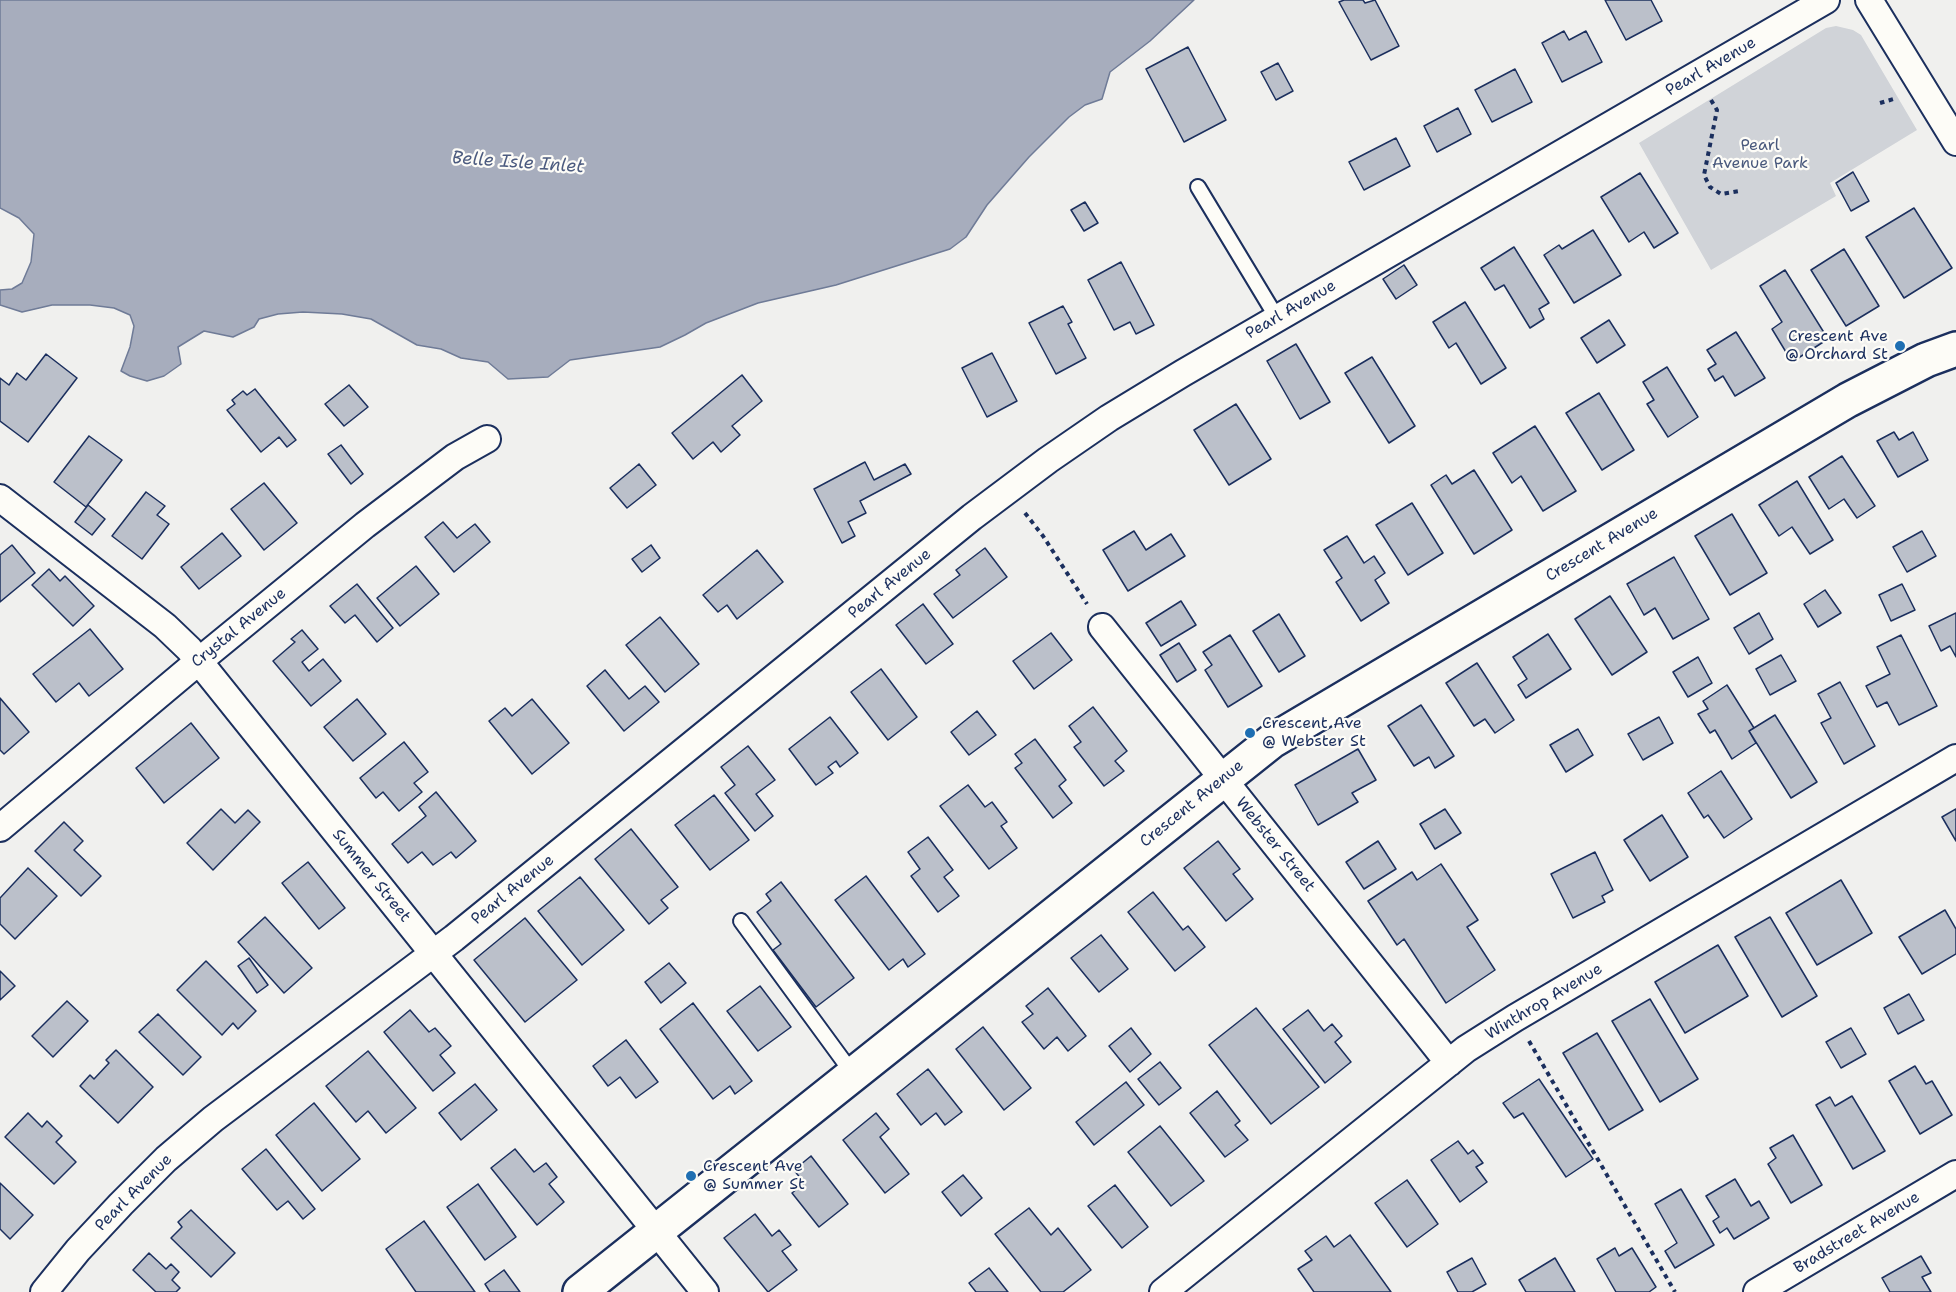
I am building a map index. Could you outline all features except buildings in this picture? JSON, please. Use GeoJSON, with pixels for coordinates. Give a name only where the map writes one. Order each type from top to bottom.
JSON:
{"type":"FeatureCollection","features":[{"type":"Feature","properties":{"kind":"street","name":"Pearl Avenue"},"geometry":{"type":"LineString","coordinates":[[44,1292],[78,1250],[122,1204],[213,1119],[433,954],[1008,489],[1109,418],[1826,0]]}},
{"type":"Feature","properties":{"kind":"street"},"geometry":{"type":"LineString","coordinates":[[1869,0],[1956,142]]}},
{"type":"Feature","properties":{"kind":"street","name":"Crescent Avenue"},"geometry":{"type":"LineString","coordinates":[[580,1292],[1285,732],[1802,427],[1900,372],[1956,349]]}},
{"type":"Feature","properties":{"kind":"street","name":"Crystal Avenue"},"geometry":{"type":"LineString","coordinates":[[0,828],[365,525],[455,457],[487,439]]}},
{"type":"Feature","properties":{"kind":"street","name":"Summer Street"},"geometry":{"type":"LineString","coordinates":[[0,498],[165,626],[199,661],[705,1292]]}},
{"type":"Feature","properties":{"kind":"street","name":"Webster Street"},"geometry":{"type":"LineString","coordinates":[[1102,627],[1449,1063]]}},
{"type":"Feature","properties":{"kind":"street","name":"Winthrop Avenue"},"geometry":{"type":"LineString","coordinates":[[1163,1292],[1482,1039],[1956,758]]}},
{"type":"Feature","properties":{"kind":"street","name":"Bradstreet Avenue"},"geometry":{"type":"LineString","coordinates":[[1761,1291],[1956,1174]]}},
{"type":"Feature","properties":{"kind":"lane"},"geometry":{"type":"LineString","coordinates":[[1198,187],[1277,318]]}},
{"type":"Feature","properties":{"kind":"lane"},"geometry":{"type":"LineString","coordinates":[[741,921],[854,1074]]}},
{"type":"Feature","properties":{"kind":"path"},"geometry":{"type":"LineString","coordinates":[[1696,75],[1717,110],[1704,175],[1710,187],[1721,194],[1739,191]]}},
{"type":"Feature","properties":{"kind":"path"},"geometry":{"type":"LineString","coordinates":[[1043,536],[1102,627]]}},
{"type":"Feature","properties":{"kind":"path"},"geometry":{"type":"LineString","coordinates":[[1535,1052],[1675,1292]]}},
{"type":"Feature","properties":{"kind":"green space","name":"Pearl Avenue Park"},"geometry":{"type":"Polygon","coordinates":[[[1836,26],[1853,30],[1861,35],[1917,130],[1830,183],[1836,196],[1711,270],[1639,143],[1826,28],[1836,26]]]}},
{"type":"Feature","properties":{"kind":"water","name":"Belle Isle Inlet"},"geometry":{"type":"Polygon","coordinates":[[[0,0],[1194,0],[1150,41],[1110,72],[1102,99],[1085,105],[1069,117],[1029,157],[987,205],[966,237],[950,249],[836,285],[758,303],[706,323],[660,347],[570,360],[548,377],[508,379],[488,362],[461,358],[441,349],[417,345],[371,319],[342,314],[303,312],[278,314],[259,319],[254,327],[233,337],[204,331],[178,347],[181,364],[164,376],[147,381],[121,371],[130,347],[134,326],[130,315],[114,308],[90,305],[52,305],[22,312],[0,305],[0,290],[12,289],[22,283],[31,262],[34,234],[19,218],[0,208],[0,0]]]}},
{"type":"Feature","properties":{"kind":"place","name":"Crescent Ave @ Orchard St"},"geometry":{"type":"Point","coordinates":[1900,346]}},
{"type":"Feature","properties":{"kind":"place","name":"Crescent Ave @ Webster St"},"geometry":{"type":"Point","coordinates":[1250,733]}},
{"type":"Feature","properties":{"kind":"place","name":"Crescent Ave @ Summer St"},"geometry":{"type":"Point","coordinates":[691,1176]}}]}
